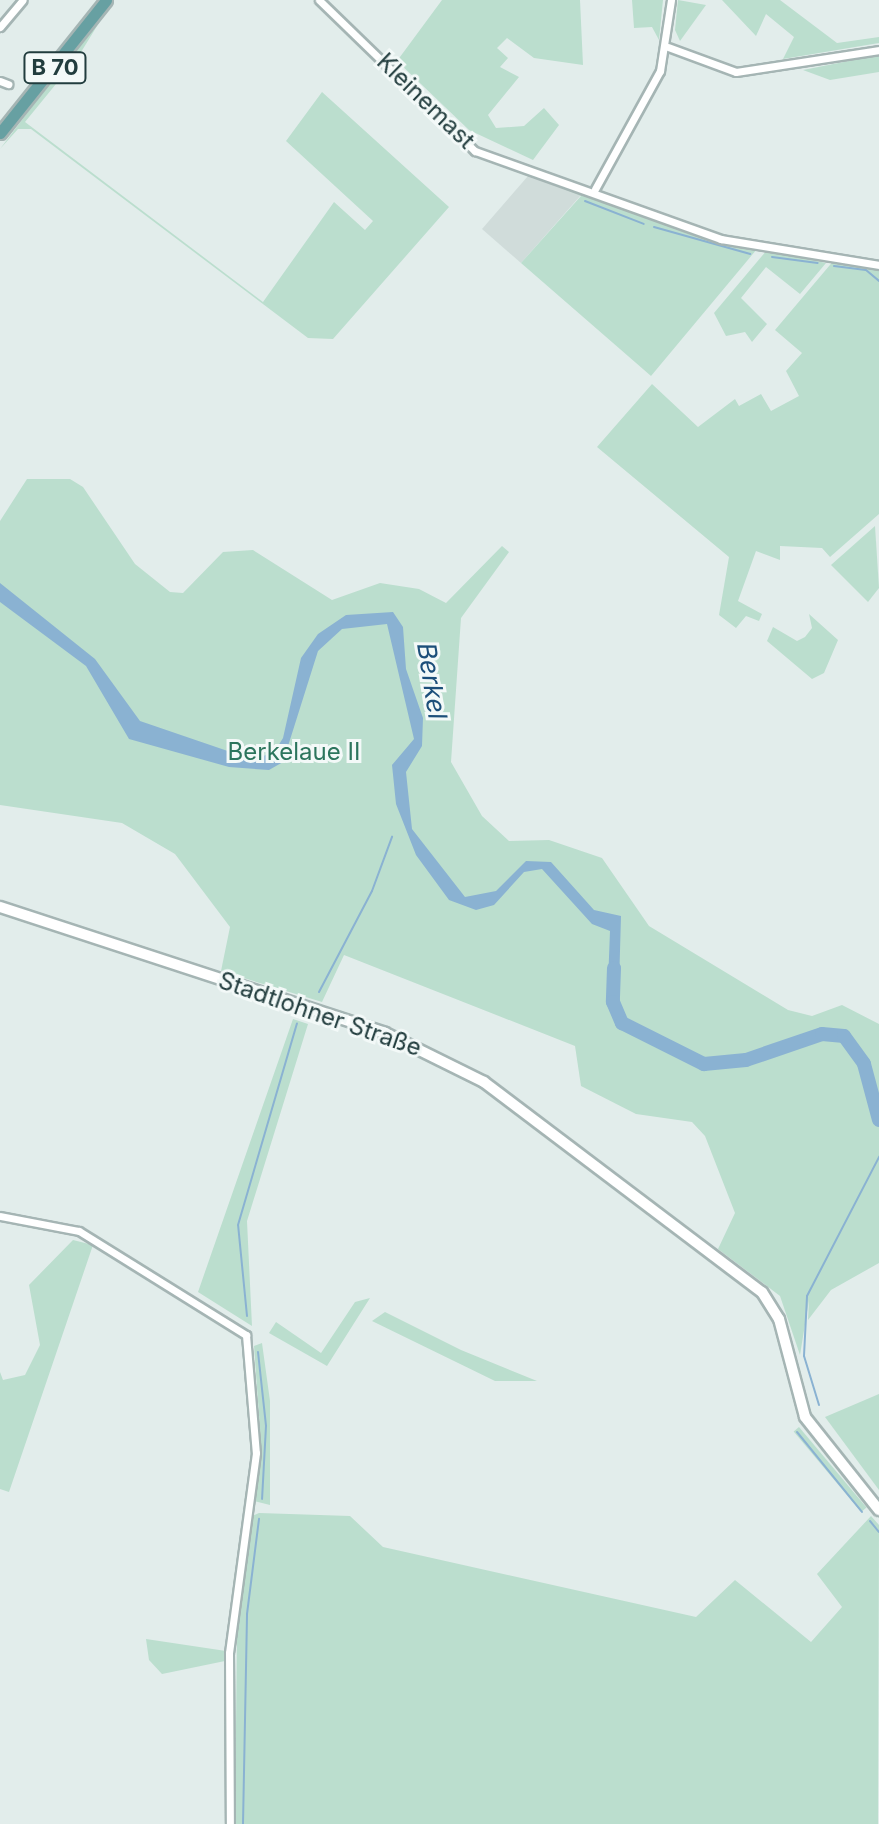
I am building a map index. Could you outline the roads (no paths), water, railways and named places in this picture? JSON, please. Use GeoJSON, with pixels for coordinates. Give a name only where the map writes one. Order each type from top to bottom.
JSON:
{"type":"FeatureCollection","features":[{"type":"Feature","properties":{"kind":"main road","name":"B 70"},"geometry":{"type":"LineString","coordinates":[[0,133],[106,0]]}},
{"type":"Feature","properties":{"kind":"street"},"geometry":{"type":"LineString","coordinates":[[0,27],[23,0]]}},
{"type":"Feature","properties":{"kind":"street","name":"Kleinemast"},"geometry":{"type":"LineString","coordinates":[[319,0],[475,151],[595,189],[721,239],[879,265]]}},
{"type":"Feature","properties":{"kind":"street"},"geometry":{"type":"LineString","coordinates":[[595,189],[668,47],[671,0]]}},
{"type":"Feature","properties":{"kind":"street"},"geometry":{"type":"LineString","coordinates":[[668,47],[736,72],[879,50]]}},
{"type":"Feature","properties":{"kind":"street","name":"Stadtlohner Straße"},"geometry":{"type":"LineString","coordinates":[[0,907],[427,1050],[484,1082],[774,1304],[805,1417],[879,1510]]}},
{"type":"Feature","properties":{"kind":"street"},"geometry":{"type":"LineString","coordinates":[[0,1216],[79,1231],[246,1335],[256,1453],[229,1653],[230,1824]]}},
{"type":"Feature","properties":{"kind":"water"},"geometry":{"type":"Polygon","coordinates":[[[0,583],[95,659],[140,721],[254,760],[275,751],[283,738],[301,658],[318,634],[346,615],[393,612],[403,627],[406,669],[423,718],[422,746],[406,772],[412,829],[465,897],[496,891],[526,861],[551,862],[594,910],[621,916],[619,986],[608,983],[610,931],[592,924],[542,869],[524,872],[494,905],[476,910],[449,900],[416,855],[396,804],[392,765],[414,739],[387,624],[342,629],[318,651],[283,762],[269,770],[229,767],[129,739],[86,666],[0,602],[0,583]]]}},
{"type":"Feature","properties":{"kind":"waterway"},"geometry":{"type":"LineString","coordinates":[[585,201],[644,224]]}},
{"type":"Feature","properties":{"kind":"waterway"},"geometry":{"type":"LineString","coordinates":[[654,227],[750,254]]}},
{"type":"Feature","properties":{"kind":"waterway"},"geometry":{"type":"LineString","coordinates":[[772,257],[818,263]]}},
{"type":"Feature","properties":{"kind":"waterway"},"geometry":{"type":"LineString","coordinates":[[834,266],[866,270],[879,281]]}},
{"type":"Feature","properties":{"kind":"waterway"},"geometry":{"type":"LineString","coordinates":[[319,992],[372,891],[392,837]]}},
{"type":"Feature","properties":{"kind":"waterway","name":"Berkel"},"geometry":{"type":"LineString","coordinates":[[614,968],[613,1002],[622,1023],[704,1064],[746,1060],[822,1034],[844,1036],[864,1064],[879,1120]]}},
{"type":"Feature","properties":{"kind":"waterway"},"geometry":{"type":"LineString","coordinates":[[247,1316],[238,1225],[297,1023]]}},
{"type":"Feature","properties":{"kind":"waterway"},"geometry":{"type":"LineString","coordinates":[[819,1405],[804,1356],[807,1296],[879,1157]]}},
{"type":"Feature","properties":{"kind":"waterway"},"geometry":{"type":"LineString","coordinates":[[258,1352],[266,1426],[262,1499]]}},
{"type":"Feature","properties":{"kind":"waterway"},"geometry":{"type":"LineString","coordinates":[[797,1432],[862,1512]]}},
{"type":"Feature","properties":{"kind":"waterway"},"geometry":{"type":"LineString","coordinates":[[243,1824],[247,1614],[259,1519]]}},
{"type":"Feature","properties":{"kind":"waterway"},"geometry":{"type":"LineString","coordinates":[[870,1521],[879,1532]]}},
{"type":"Feature","properties":{"kind":"park label","name":"Berkelaue II"},"geometry":{"type":"Point","coordinates":[294,752]}}]}
